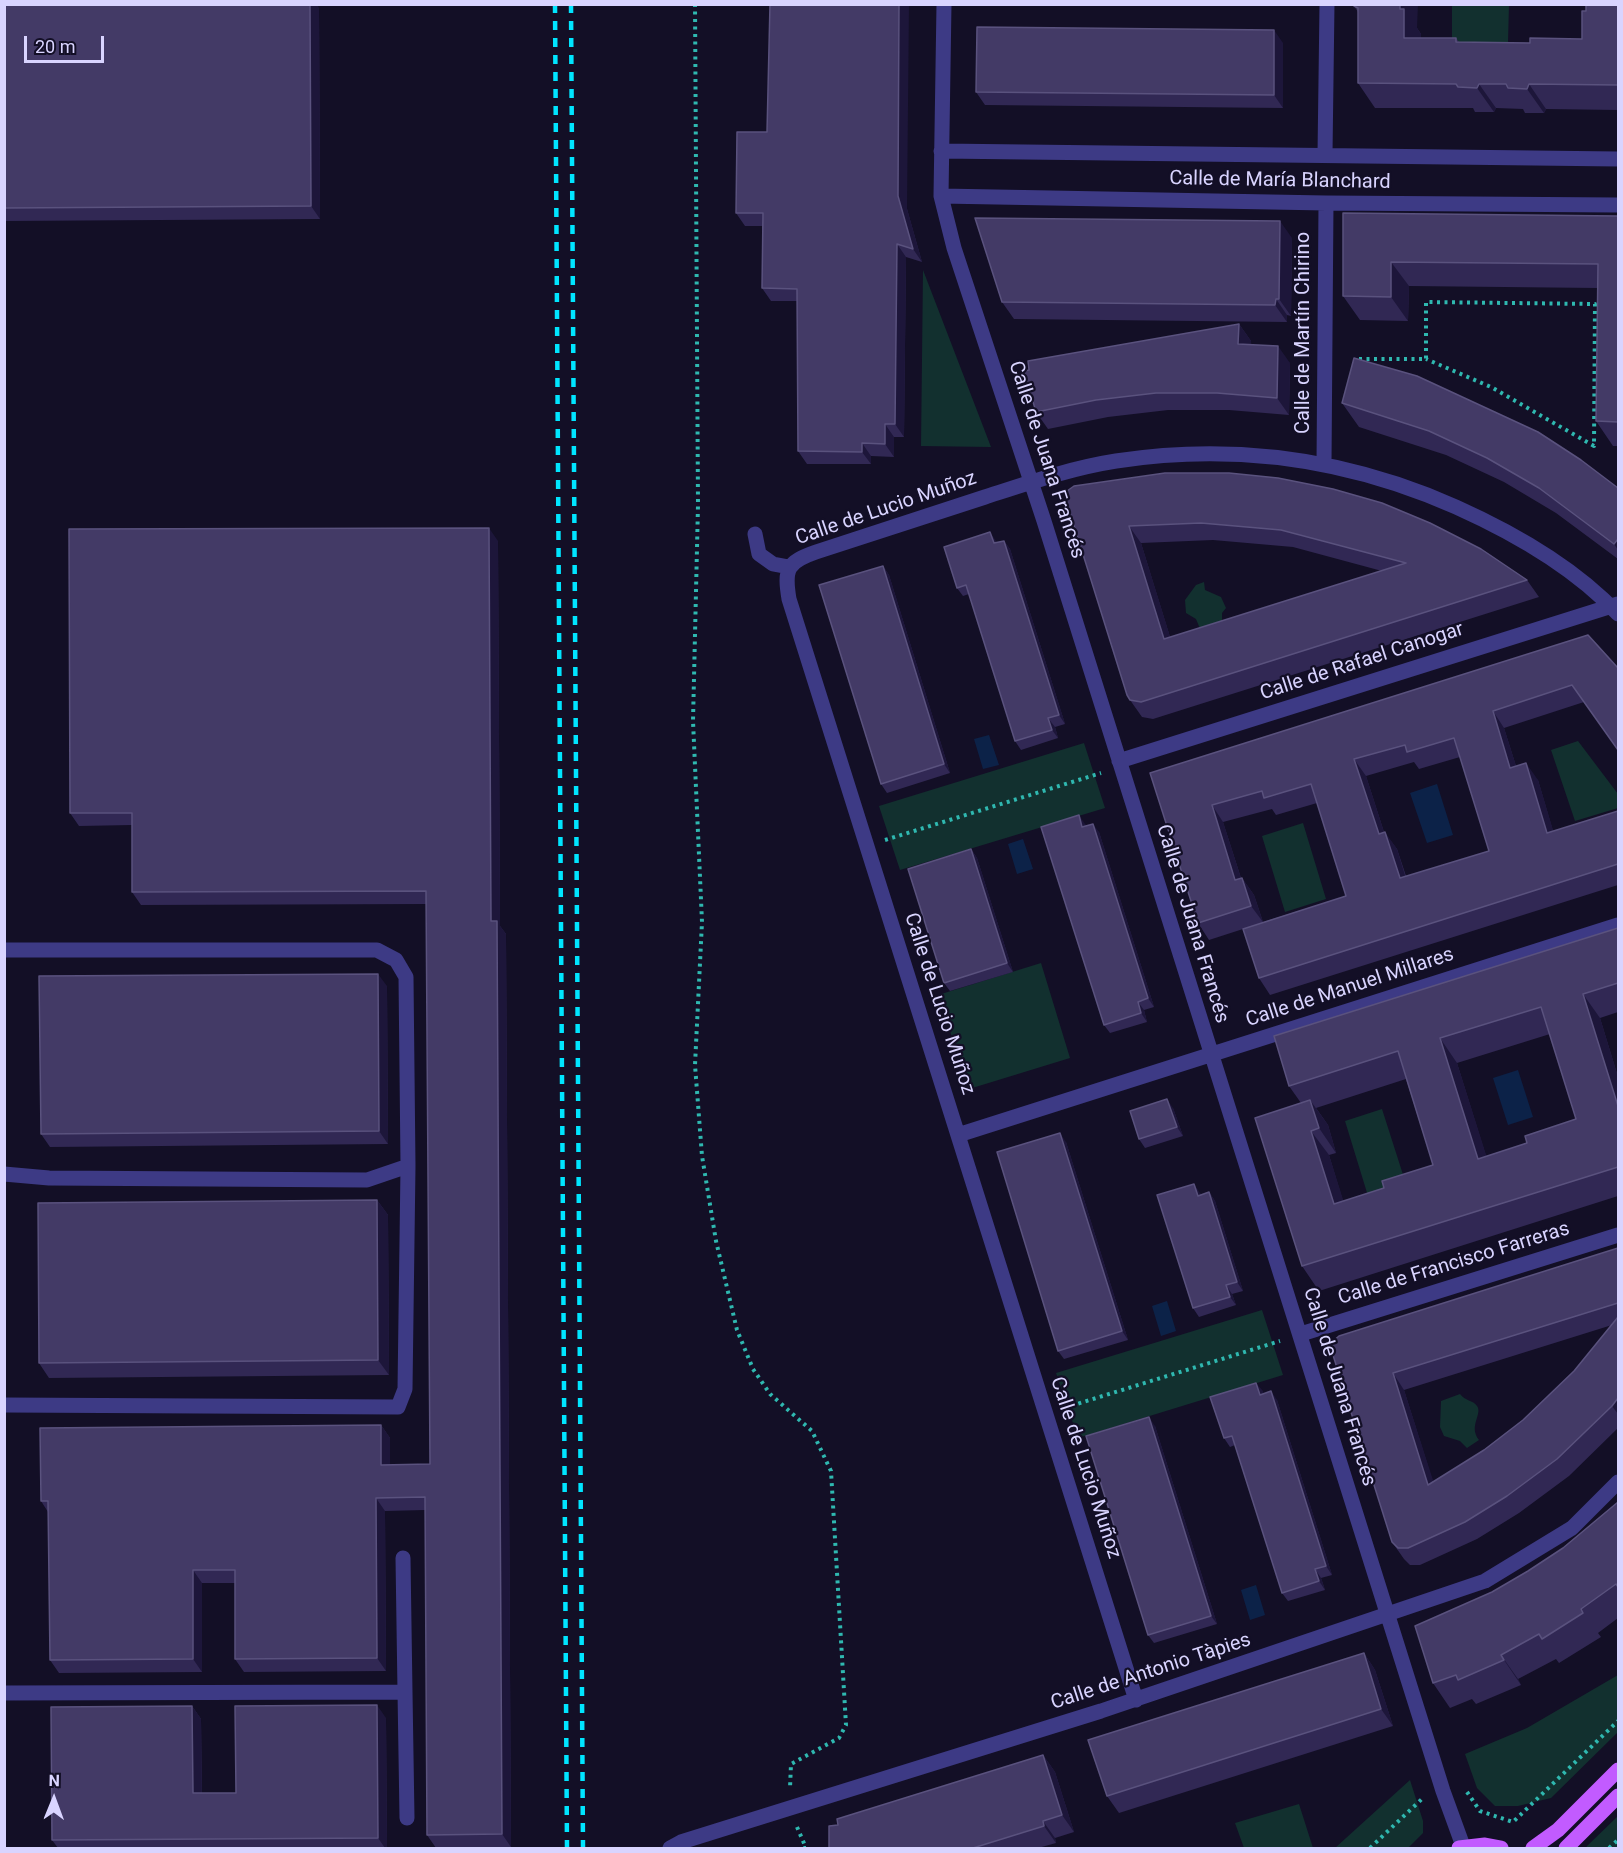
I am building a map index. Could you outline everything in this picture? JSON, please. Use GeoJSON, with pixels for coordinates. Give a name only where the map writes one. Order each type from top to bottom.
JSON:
{"type":"FeatureCollection","features":[{"type":"Feature","properties":{"kind":"main road"},"geometry":{"type":"LineString","coordinates":[[1533,1848],[1558,1830],[1618,1770]]}},
{"type":"Feature","properties":{"kind":"main road"},"geometry":{"type":"LineString","coordinates":[[1566,1848],[1618,1796]]}},
{"type":"Feature","properties":{"kind":"main road"},"geometry":{"type":"LineString","coordinates":[[1461,1847],[1485,1845],[1501,1848]]}},
{"type":"Feature","properties":{"kind":"street","name":"Calle de Juana Francés"},"geometry":{"type":"LineString","coordinates":[[944,4],[941,196],[954,249],[1032,482],[1461,1847]]}},
{"type":"Feature","properties":{"kind":"street"},"geometry":{"type":"LineString","coordinates":[[1325,154],[1327,4]]}},
{"type":"Feature","properties":{"kind":"street","name":"Calle de María Blanchard"},"geometry":{"type":"LineString","coordinates":[[941,151],[1618,159]]}},
{"type":"Feature","properties":{"kind":"street","name":"Calle de María Blanchard"},"geometry":{"type":"LineString","coordinates":[[941,196],[1326,203],[1618,205]]}},
{"type":"Feature","properties":{"kind":"street","name":"Calle de Martín Chirino"},"geometry":{"type":"LineString","coordinates":[[1324,464],[1326,203]]}},
{"type":"Feature","properties":{"kind":"street"},"geometry":{"type":"LineString","coordinates":[[1032,482],[1114,461],[1196,453],[1324,464],[1411,487],[1482,519],[1555,561],[1616,608]]}},
{"type":"Feature","properties":{"kind":"street","name":"Calle de Lucio Muñoz"},"geometry":{"type":"LineString","coordinates":[[1032,482],[798,558],[789,567],[786,579],[789,599],[1136,1700]]}},
{"type":"Feature","properties":{"kind":"street"},"geometry":{"type":"LineString","coordinates":[[755,534],[759,554],[773,564],[789,567]]}},
{"type":"Feature","properties":{"kind":"street","name":"Calle de Rafael Canogar"},"geometry":{"type":"LineString","coordinates":[[1120,764],[1616,608]]}},
{"type":"Feature","properties":{"kind":"street","name":"Calle de Manuel Millares"},"geometry":{"type":"LineString","coordinates":[[958,1135],[1618,925]]}},
{"type":"Feature","properties":{"kind":"street"},"geometry":{"type":"LineString","coordinates":[[4,950],[377,950],[396,960],[406,977],[408,1166],[405,1389],[398,1407],[47,1403],[4,1405]]}},
{"type":"Feature","properties":{"kind":"street"},"geometry":{"type":"LineString","coordinates":[[4,1174],[49,1178],[367,1180],[408,1166]]}},
{"type":"Feature","properties":{"kind":"street","name":"Calle de Francisco Farreras"},"geometry":{"type":"LineString","coordinates":[[1301,1334],[1618,1235]]}},
{"type":"Feature","properties":{"kind":"street","name":"Calle de Antonio Tàpies"},"geometry":{"type":"LineString","coordinates":[[670,1848],[681,1842],[790,1810],[1136,1700],[1388,1616],[1485,1581],[1572,1528],[1618,1482]]}},
{"type":"Feature","properties":{"kind":"street"},"geometry":{"type":"LineString","coordinates":[[403,1558],[406,1818]]}},
{"type":"Feature","properties":{"kind":"street"},"geometry":{"type":"LineString","coordinates":[[4,1693],[405,1692]]}},
{"type":"Feature","properties":{"kind":"path"},"geometry":{"type":"LineString","coordinates":[[695,4],[698,505],[693,721],[702,922],[694,1065],[702,1156],[716,1241],[737,1330],[753,1369],[765,1386],[812,1431],[831,1471],[837,1533],[846,1725],[839,1738],[791,1764],[790,1810],[806,1848],[803,1848]]}},
{"type":"Feature","properties":{"kind":"path"},"geometry":{"type":"LineString","coordinates":[[1359,358],[1426,359],[1491,387],[1594,446],[1595,304],[1426,302],[1426,359]]}},
{"type":"Feature","properties":{"kind":"path"},"geometry":{"type":"LineString","coordinates":[[867,845],[1120,764]]}},
{"type":"Feature","properties":{"kind":"path"},"geometry":{"type":"LineString","coordinates":[[1046,1414],[1301,1334]]}},
{"type":"Feature","properties":{"kind":"path"},"geometry":{"type":"LineString","coordinates":[[1370,1848],[1423,1798],[1443,1791],[1464,1788],[1480,1812],[1513,1822],[1618,1721]]}},
{"type":"Feature","properties":{"kind":"path"},"geometry":{"type":"LineString","coordinates":[[1609,1848],[1618,1839]]}},
{"type":"Feature","properties":{"kind":"green space"},"geometry":{"type":"Polygon","coordinates":[[[1452,5],[1509,5],[1508,42],[1452,42],[1452,5]]]}},
{"type":"Feature","properties":{"kind":"green space"},"geometry":{"type":"Polygon","coordinates":[[[923,270],[991,447],[921,446],[923,270]]]}},
{"type":"Feature","properties":{"kind":"green space"},"geometry":{"type":"Polygon","coordinates":[[[1204,582],[1205,590],[1221,597],[1226,608],[1222,613],[1222,626],[1201,631],[1196,619],[1186,613],[1185,600],[1196,585],[1204,582]]]}},
{"type":"Feature","properties":{"kind":"green space"},"geometry":{"type":"Polygon","coordinates":[[[1578,741],[1618,794],[1618,808],[1575,821],[1551,750],[1578,741]]]}},
{"type":"Feature","properties":{"kind":"green space"},"geometry":{"type":"Polygon","coordinates":[[[1084,743],[1105,808],[900,870],[879,806],[1084,743]]]}},
{"type":"Feature","properties":{"kind":"green space"},"geometry":{"type":"Polygon","coordinates":[[[1303,823],[1326,899],[1285,912],[1262,836],[1303,823]]]}},
{"type":"Feature","properties":{"kind":"green space"},"geometry":{"type":"Polygon","coordinates":[[[1041,963],[1070,1058],[969,1089],[938,995],[1041,963]]]}},
{"type":"Feature","properties":{"kind":"green space"},"geometry":{"type":"Polygon","coordinates":[[[1382,1109],[1406,1184],[1368,1196],[1345,1121],[1382,1109]]]}},
{"type":"Feature","properties":{"kind":"green space"},"geometry":{"type":"Polygon","coordinates":[[[1262,1310],[1283,1375],[1078,1438],[1056,1373],[1262,1310]]]}},
{"type":"Feature","properties":{"kind":"green space"},"geometry":{"type":"Polygon","coordinates":[[[1460,1394],[1475,1404],[1478,1409],[1475,1430],[1479,1440],[1467,1448],[1460,1441],[1444,1436],[1440,1427],[1441,1401],[1460,1394]]]}},
{"type":"Feature","properties":{"kind":"green space"},"geometry":{"type":"Polygon","coordinates":[[[1618,1675],[1618,1732],[1551,1798],[1518,1806],[1495,1806],[1477,1788],[1465,1754],[1527,1728],[1618,1675]]]}},
{"type":"Feature","properties":{"kind":"green space"},"geometry":{"type":"Polygon","coordinates":[[[1410,1780],[1423,1821],[1423,1833],[1408,1848],[1335,1848],[1410,1780]]]}},
{"type":"Feature","properties":{"kind":"green space"},"geometry":{"type":"Polygon","coordinates":[[[1299,1804],[1313,1848],[1244,1848],[1235,1823],[1299,1804]]]}},
{"type":"Feature","properties":{"kind":"green space"},"geometry":{"type":"Polygon","coordinates":[[[1618,1816],[1618,1848],[1586,1848],[1587,1846],[1618,1816]]]}},
{"type":"Feature","properties":{"kind":"water"},"geometry":{"type":"Polygon","coordinates":[[[989,735],[999,765],[983,769],[974,739],[989,735]]]}},
{"type":"Feature","properties":{"kind":"water"},"geometry":{"type":"Polygon","coordinates":[[[1437,784],[1453,835],[1427,843],[1410,793],[1437,784]]]}},
{"type":"Feature","properties":{"kind":"water"},"geometry":{"type":"Polygon","coordinates":[[[1023,839],[1033,869],[1017,874],[1008,844],[1023,839]]]}},
{"type":"Feature","properties":{"kind":"water"},"geometry":{"type":"Polygon","coordinates":[[[1518,1070],[1533,1117],[1508,1125],[1493,1078],[1518,1070]]]}},
{"type":"Feature","properties":{"kind":"water"},"geometry":{"type":"Polygon","coordinates":[[[1167,1301],[1176,1331],[1161,1336],[1152,1306],[1167,1301]]]}},
{"type":"Feature","properties":{"kind":"water"},"geometry":{"type":"Polygon","coordinates":[[[1256,1585],[1265,1615],[1250,1620],[1241,1590],[1256,1585]]]}},
{"type":"Feature","properties":{"kind":"building"},"geometry":{"type":"Polygon","coordinates":[[[4,4],[310,4],[311,206],[4,208],[4,4]]]}},
{"type":"Feature","properties":{"kind":"building"},"geometry":{"type":"Polygon","coordinates":[[[770,4],[899,4],[898,196],[913,249],[897,244],[895,424],[885,424],[885,444],[862,443],[862,452],[798,451],[797,289],[762,288],[763,213],[736,213],[737,132],[767,132],[770,4]]]}},
{"type":"Feature","properties":{"kind":"building"},"geometry":{"type":"Polygon","coordinates":[[[1354,4],[1400,4],[1400,9],[1404,9],[1404,38],[1456,38],[1456,42],[1530,43],[1530,38],[1582,39],[1582,11],[1586,11],[1586,4],[1618,4],[1618,85],[1529,84],[1527,89],[1508,88],[1506,84],[1479,84],[1477,88],[1458,87],[1456,84],[1358,83],[1358,8],[1354,4]]]}},
{"type":"Feature","properties":{"kind":"building"},"geometry":{"type":"Polygon","coordinates":[[[977,27],[1274,30],[1274,95],[976,92],[977,27]]]}},
{"type":"Feature","properties":{"kind":"building"},"geometry":{"type":"Polygon","coordinates":[[[1343,213],[1618,216],[1618,422],[1596,421],[1598,264],[1391,262],[1391,297],[1343,296],[1343,213]]]}},
{"type":"Feature","properties":{"kind":"building"},"geometry":{"type":"Polygon","coordinates":[[[975,218],[1280,221],[1279,299],[1276,299],[1275,305],[1002,302],[975,218]]]}},
{"type":"Feature","properties":{"kind":"building"},"geometry":{"type":"Polygon","coordinates":[[[1239,324],[1238,344],[1278,346],[1277,398],[1217,393],[1156,393],[1096,400],[1036,412],[1024,371],[1029,370],[1028,361],[1239,324]]]}},
{"type":"Feature","properties":{"kind":"building"},"geometry":{"type":"Polygon","coordinates":[[[1354,358],[1417,376],[1538,432],[1581,460],[1618,488],[1618,539],[1614,544],[1539,488],[1487,458],[1429,431],[1342,403],[1354,358]]]}},
{"type":"Feature","properties":{"kind":"building"},"geometry":{"type":"Polygon","coordinates":[[[1165,473],[1229,473],[1278,478],[1333,489],[1382,503],[1430,523],[1481,549],[1527,580],[1141,702],[1130,700],[1066,500],[1067,491],[1074,486],[1165,473]],[[1201,523],[1129,526],[1164,639],[1406,563],[1281,530],[1201,523]]]}},
{"type":"Feature","properties":{"kind":"building"},"geometry":{"type":"Polygon","coordinates":[[[489,528],[491,921],[497,921],[502,1834],[427,1835],[425,1497],[376,1498],[377,1658],[235,1659],[235,1570],[193,1570],[193,1659],[50,1660],[48,1501],[41,1501],[40,1428],[381,1425],[381,1465],[430,1464],[426,891],[132,892],[132,813],[70,813],[69,529],[489,528]]]}},
{"type":"Feature","properties":{"kind":"building"},"geometry":{"type":"Polygon","coordinates":[[[990,532],[994,543],[1004,541],[1059,715],[1048,718],[1052,730],[1015,741],[966,585],[957,588],[944,547],[990,532]]]}},
{"type":"Feature","properties":{"kind":"building"},"geometry":{"type":"Polygon","coordinates":[[[883,566],[944,764],[881,784],[819,585],[883,566]]]}},
{"type":"Feature","properties":{"kind":"building"},"geometry":{"type":"Polygon","coordinates":[[[1588,635],[1618,668],[1618,750],[1572,685],[1493,711],[1510,768],[1526,763],[1547,833],[1618,811],[1618,864],[1259,978],[1243,929],[1346,896],[1311,784],[1264,798],[1262,791],[1212,805],[1235,880],[1242,878],[1251,906],[1198,923],[1150,773],[1588,635]],[[1454,738],[1407,752],[1405,745],[1354,759],[1379,834],[1385,832],[1400,878],[1489,851],[1454,738]]]}},
{"type":"Feature","properties":{"kind":"building"},"geometry":{"type":"Polygon","coordinates":[[[1079,815],[1082,827],[1093,824],[1148,998],[1138,1002],[1141,1013],[1104,1025],[1041,827],[1079,815]]]}},
{"type":"Feature","properties":{"kind":"building"},"geometry":{"type":"Polygon","coordinates":[[[971,849],[1007,963],[944,983],[908,869],[971,849]]]}},
{"type":"Feature","properties":{"kind":"building"},"geometry":{"type":"Polygon","coordinates":[[[1618,928],[1618,983],[1583,994],[1618,1106],[1618,1167],[1302,1266],[1255,1118],[1310,1100],[1319,1128],[1311,1131],[1334,1204],[1384,1188],[1382,1181],[1433,1165],[1398,1051],[1289,1086],[1274,1036],[1618,928]],[[1541,1007],[1440,1038],[1478,1159],[1527,1143],[1525,1136],[1576,1119],[1541,1007]]]}},
{"type":"Feature","properties":{"kind":"building"},"geometry":{"type":"Polygon","coordinates":[[[378,974],[379,1131],[41,1134],[39,976],[378,974]]]}},
{"type":"Feature","properties":{"kind":"building"},"geometry":{"type":"Polygon","coordinates":[[[1167,1099],[1177,1127],[1139,1139],[1130,1111],[1167,1099]]]}},
{"type":"Feature","properties":{"kind":"building"},"geometry":{"type":"Polygon","coordinates":[[[1060,1133],[1122,1331],[1058,1351],[997,1152],[1060,1133]]]}},
{"type":"Feature","properties":{"kind":"building"},"geometry":{"type":"Polygon","coordinates":[[[1194,1184],[1198,1196],[1209,1192],[1237,1282],[1226,1285],[1230,1297],[1193,1308],[1157,1195],[1194,1184]]]}},
{"type":"Feature","properties":{"kind":"building"},"geometry":{"type":"Polygon","coordinates":[[[377,1200],[378,1360],[39,1363],[38,1203],[377,1200]]]}},
{"type":"Feature","properties":{"kind":"building"},"geometry":{"type":"Polygon","coordinates":[[[1618,1248],[1618,1303],[1393,1373],[1428,1485],[1484,1450],[1523,1420],[1574,1371],[1618,1317],[1618,1398],[1612,1406],[1557,1459],[1507,1496],[1465,1522],[1408,1548],[1398,1548],[1392,1542],[1332,1352],[1333,1341],[1339,1336],[1618,1248]]]}},
{"type":"Feature","properties":{"kind":"building"},"geometry":{"type":"Polygon","coordinates":[[[1256,1383],[1260,1395],[1271,1391],[1326,1566],[1315,1569],[1319,1581],[1282,1593],[1232,1436],[1224,1438],[1210,1397],[1256,1383]]]}},
{"type":"Feature","properties":{"kind":"building"},"geometry":{"type":"Polygon","coordinates":[[[1149,1417],[1211,1616],[1148,1635],[1086,1436],[1149,1417]]]}},
{"type":"Feature","properties":{"kind":"building"},"geometry":{"type":"Polygon","coordinates":[[[1618,1502],[1618,1587],[1616,1584],[1581,1609],[1583,1613],[1542,1639],[1539,1634],[1501,1655],[1504,1660],[1458,1680],[1456,1675],[1433,1683],[1415,1626],[1492,1592],[1528,1571],[1563,1548],[1618,1502]]]}},
{"type":"Feature","properties":{"kind":"building"},"geometry":{"type":"Polygon","coordinates":[[[1364,1653],[1381,1709],[1107,1796],[1088,1740],[1364,1653]]]}},
{"type":"Feature","properties":{"kind":"building"},"geometry":{"type":"Polygon","coordinates":[[[377,1705],[378,1838],[52,1840],[51,1707],[192,1706],[193,1793],[236,1793],[235,1706],[377,1705]]]}},
{"type":"Feature","properties":{"kind":"building"},"geometry":{"type":"Polygon","coordinates":[[[1043,1755],[1062,1815],[1043,1821],[1044,1826],[973,1848],[829,1848],[829,1826],[838,1825],[837,1819],[1043,1755]]]}},
{"type":"Feature","properties":{"kind":"railway"},"geometry":{"type":"LineString","coordinates":[[555,4],[567,1848]]}},
{"type":"Feature","properties":{"kind":"railway"},"geometry":{"type":"LineString","coordinates":[[571,4],[583,1848]]}}]}
